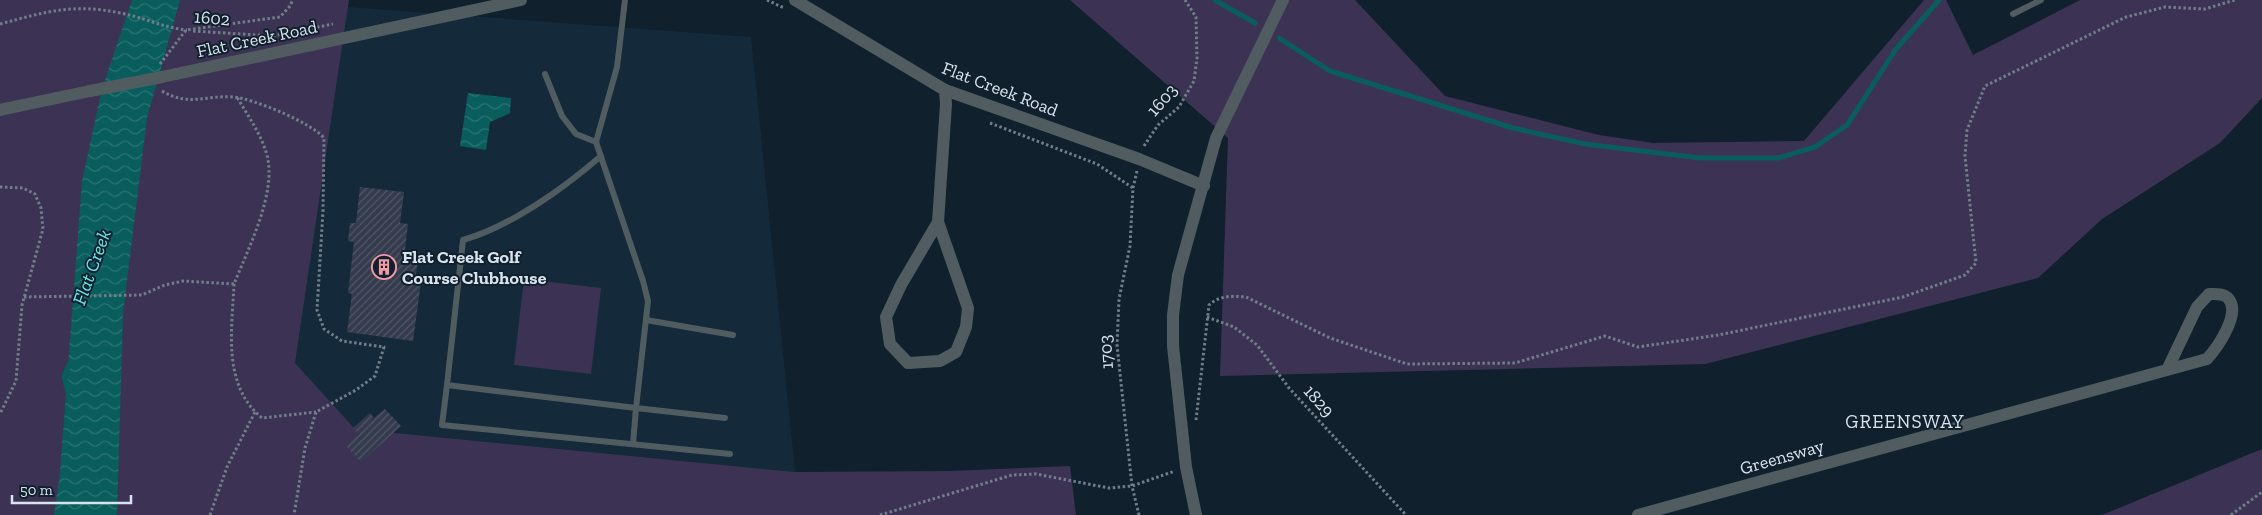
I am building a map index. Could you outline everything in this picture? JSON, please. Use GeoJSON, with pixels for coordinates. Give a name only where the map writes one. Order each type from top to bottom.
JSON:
{"type":"FeatureCollection","features":[{"type":"Feature","properties":{"kind":"street","name":"Flat Creek Road"},"geometry":{"type":"LineString","coordinates":[[0,110],[90,91],[161,71],[522,0]]}},
{"type":"Feature","properties":{"kind":"street"},"geometry":{"type":"LineString","coordinates":[[1196,515],[1186,467],[1173,346],[1173,314],[1178,275],[1216,138],[1283,0]]}},
{"type":"Feature","properties":{"kind":"street","name":"Flat Creek Road"},"geometry":{"type":"LineString","coordinates":[[802,2],[856,39],[945,90],[1139,159],[1204,186]]}},
{"type":"Feature","properties":{"kind":"street"},"geometry":{"type":"LineString","coordinates":[[938,222],[901,285],[886,317],[890,344],[908,363],[940,361],[956,352],[966,327],[968,308],[938,222],[945,90]]}},
{"type":"Feature","properties":{"kind":"street","name":"Greensway"},"geometry":{"type":"LineString","coordinates":[[1638,515],[2167,370],[2207,359],[2227,330],[2233,308],[2229,298],[2222,294],[2209,294],[2198,307],[2167,370]]}},
{"type":"Feature","properties":{"kind":"lane"},"geometry":{"type":"LineString","coordinates":[[624,0],[617,67],[596,142],[648,301],[633,444]]}},
{"type":"Feature","properties":{"kind":"lane"},"geometry":{"type":"LineString","coordinates":[[2013,14],[2041,0]]}},
{"type":"Feature","properties":{"kind":"lane"},"geometry":{"type":"LineString","coordinates":[[545,74],[562,116],[576,134],[596,142]]}},
{"type":"Feature","properties":{"kind":"lane"},"geometry":{"type":"LineString","coordinates":[[601,156],[568,184],[484,234],[463,240],[442,425],[730,454]]}},
{"type":"Feature","properties":{"kind":"lane"},"geometry":{"type":"LineString","coordinates":[[646,320],[733,335]]}},
{"type":"Feature","properties":{"kind":"lane"},"geometry":{"type":"LineString","coordinates":[[447,385],[725,418]]}},
{"type":"Feature","properties":{"kind":"path"},"geometry":{"type":"LineString","coordinates":[[161,71],[186,30],[280,17],[291,6],[292,0]]}},
{"type":"Feature","properties":{"kind":"path","name":"1603"},"geometry":{"type":"LineString","coordinates":[[1133,188],[1139,159],[1146,140],[1179,107],[1194,81],[1197,58],[1196,17],[1185,0]]}},
{"type":"Feature","properties":{"kind":"path","name":"1829"},"geometry":{"type":"LineString","coordinates":[[1406,515],[1288,388],[1257,345],[1234,327],[1207,317],[1209,304],[1215,299],[1231,296],[1246,297],[1330,338],[1406,364],[1515,363],[1605,336],[1638,347],[1718,335],[1903,297],[1965,275],[1976,263],[1965,156],[1967,130],[1985,86],[2126,17],[2165,7],[2205,9],[2235,0]]}},
{"type":"Feature","properties":{"kind":"path","name":"1602"},"geometry":{"type":"LineString","coordinates":[[0,24],[58,9],[88,7],[122,13],[176,29],[273,36],[337,24]]}},
{"type":"Feature","properties":{"kind":"path"},"geometry":{"type":"LineString","coordinates":[[159,90],[192,101],[218,96],[236,97],[302,121],[319,131],[324,138],[323,211],[317,310],[324,329],[342,341],[384,347],[375,376],[356,390],[316,412],[262,418],[255,412],[242,393],[233,369],[234,284],[261,217],[268,189],[268,157],[258,132],[236,97]]}},
{"type":"Feature","properties":{"kind":"path"},"geometry":{"type":"LineString","coordinates":[[0,186],[23,188],[35,194],[41,208],[43,229],[24,297],[16,382],[0,414]]}},
{"type":"Feature","properties":{"kind":"path","name":"1703"},"geometry":{"type":"LineString","coordinates":[[1133,188],[1130,246],[1119,299],[1117,345],[1132,486],[1139,515]]}},
{"type":"Feature","properties":{"kind":"path"},"geometry":{"type":"LineString","coordinates":[[24,297],[142,295],[165,285],[183,281],[234,284]]}},
{"type":"Feature","properties":{"kind":"path"},"geometry":{"type":"LineString","coordinates":[[210,515],[227,467],[255,412]]}},
{"type":"Feature","properties":{"kind":"path"},"geometry":{"type":"LineString","coordinates":[[294,515],[305,448],[316,412]]}},
{"type":"Feature","properties":{"kind":"path"},"geometry":{"type":"LineString","coordinates":[[880,515],[1012,475],[1036,474],[1109,488],[1132,486]]}},
{"type":"Feature","properties":{"kind":"path"},"geometry":{"type":"LineString","coordinates":[[2231,515],[2262,492]]}},
{"type":"Feature","properties":{"kind":"shaded area","name":"Flat Creek"},"geometry":{"type":"Polygon","coordinates":[[[0,0],[349,0],[295,363],[355,429],[795,472],[950,471],[1070,466],[1076,515],[0,515],[0,0]]]}},
{"type":"Feature","properties":{"kind":"shaded area"},"geometry":{"type":"Polygon","coordinates":[[[1070,0],[1355,0],[1445,96],[1599,135],[1653,143],[1804,141],[1924,0],[1946,0],[1973,55],[2080,0],[2262,0],[2262,98],[2220,143],[2102,219],[2038,278],[1705,364],[1220,376],[1228,138],[1070,0]]]}},
{"type":"Feature","properties":{"kind":"shaded area"},"geometry":{"type":"Polygon","coordinates":[[[348,7],[751,37],[795,472],[355,429],[295,363],[348,7]]]}},
{"type":"Feature","properties":{"kind":"shaded area"},"geometry":{"type":"Polygon","coordinates":[[[524,279],[601,288],[591,374],[514,365],[524,279]]]}},
{"type":"Feature","properties":{"kind":"shaded area"},"geometry":{"type":"Polygon","coordinates":[[[2262,449],[2262,515],[2102,515],[2262,449]]]}},
{"type":"Feature","properties":{"kind":"water"},"geometry":{"type":"Polygon","coordinates":[[[132,0],[180,0],[147,118],[123,313],[117,515],[54,515],[60,473],[82,181],[102,89],[132,0]]]}},
{"type":"Feature","properties":{"kind":"water"},"geometry":{"type":"Polygon","coordinates":[[[468,93],[511,98],[510,113],[490,122],[486,150],[460,146],[468,93]]]}},
{"type":"Feature","properties":{"kind":"building","name":"Flat Creek Golf Course Clubhouse"},"geometry":{"type":"Polygon","coordinates":[[[360,187],[404,192],[400,223],[408,224],[405,250],[419,252],[415,281],[421,282],[413,341],[347,332],[352,294],[348,293],[354,242],[348,241],[350,223],[356,223],[360,187]]]}},
{"type":"Feature","properties":{"kind":"building"},"geometry":{"type":"Polygon","coordinates":[[[385,409],[401,426],[361,462],[346,446],[359,434],[353,428],[370,413],[374,418],[385,409]]]}},
{"type":"Feature","properties":{"kind":"waterway"},"geometry":{"type":"LineString","coordinates":[[1215,0],[1255,23]]}},
{"type":"Feature","properties":{"kind":"waterway"},"geometry":{"type":"LineString","coordinates":[[1279,38],[1330,71],[1513,128],[1585,144],[1700,158],[1778,158],[1815,147],[1847,125],[1896,49],[1939,0]]}},
{"type":"Feature","properties":{"kind":"waterway","name":"Flat Creek"},"geometry":{"type":"LineString","coordinates":[[68,393],[64,376],[70,363]]}},
{"type":"Feature","properties":{"kind":"place","name":"Flat Creek Golf Course Clubhouse"},"geometry":{"type":"Point","coordinates":[384,267]}},
{"type":"Feature","properties":{"kind":"district","name":"GREENSWAY"},"geometry":{"type":"Point","coordinates":[1905,421]}}]}
